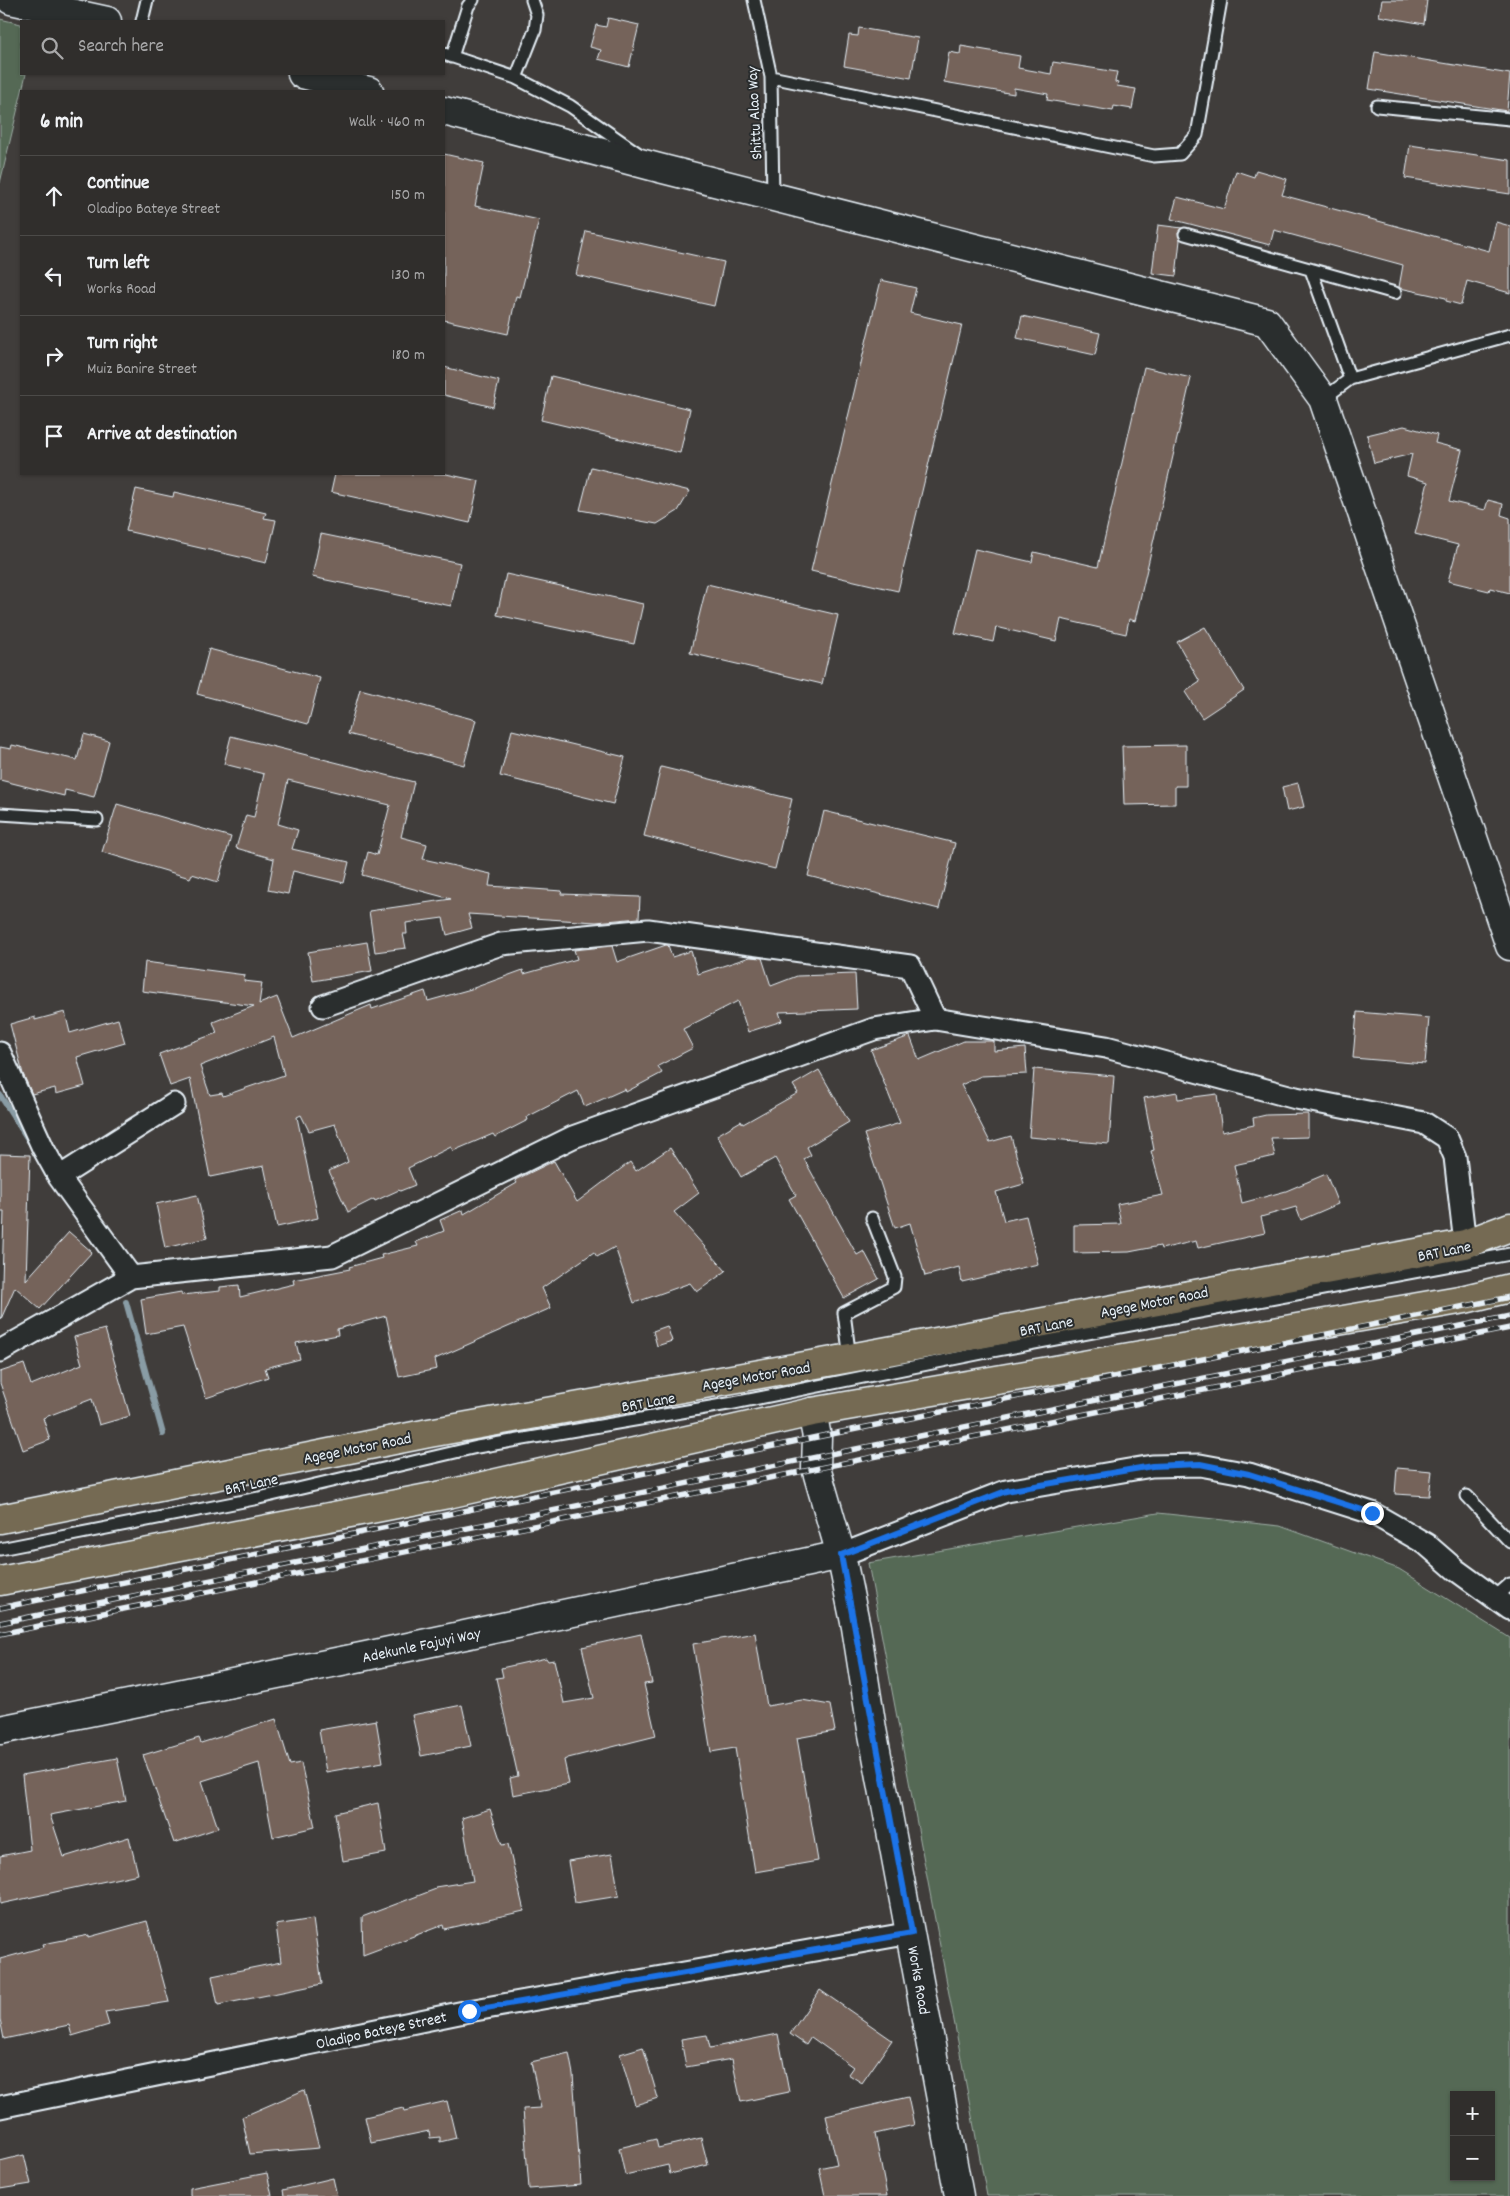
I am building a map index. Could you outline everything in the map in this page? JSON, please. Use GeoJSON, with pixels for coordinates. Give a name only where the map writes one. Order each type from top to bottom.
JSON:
{"type":"FeatureCollection","features":[{"type":"Feature","properties":{"kind":"highway","name":"Agege Motor Road"},"geometry":{"type":"LineString","coordinates":[[0,1519],[430,1433],[850,1358],[1465,1244],[1510,1227]]}},
{"type":"Feature","properties":{"kind":"highway"},"geometry":{"type":"LineString","coordinates":[[0,1581],[448,1494],[812,1412],[1455,1300],[1510,1288]]}},
{"type":"Feature","properties":{"kind":"street"},"geometry":{"type":"LineString","coordinates":[[11,0],[102,20]]}},
{"type":"Feature","properties":{"kind":"street"},"geometry":{"type":"LineString","coordinates":[[306,75],[365,90]]}},
{"type":"Feature","properties":{"kind":"street"},"geometry":{"type":"LineString","coordinates":[[445,111],[659,168],[1267,322],[1324,400],[1510,946]]}},
{"type":"Feature","properties":{"kind":"street"},"geometry":{"type":"LineString","coordinates":[[323,1006],[501,944],[648,930],[910,966],[935,1019]]}},
{"type":"Feature","properties":{"kind":"street"},"geometry":{"type":"LineString","coordinates":[[0,1350],[130,1277],[332,1256],[573,1137],[874,1029],[935,1019],[1106,1047],[1296,1098],[1424,1123],[1447,1138],[1454,1157],[1465,1244]]}},
{"type":"Feature","properties":{"kind":"street"},"geometry":{"type":"LineString","coordinates":[[0,1053],[43,1148],[59,1177],[130,1277]]}},
{"type":"Feature","properties":{"kind":"street"},"geometry":{"type":"LineString","coordinates":[[59,1177],[174,1104]]}},
{"type":"Feature","properties":{"kind":"street","name":"Works Road"},"geometry":{"type":"LineString","coordinates":[[812,1412],[817,1437],[816,1468],[841,1555],[959,2196]]}},
{"type":"Feature","properties":{"kind":"street"},"geometry":{"type":"LineString","coordinates":[[841,1555],[1006,1491],[1152,1466],[1200,1464],[1249,1474],[1372,1513],[1426,1544],[1456,1570],[1502,1603]]}},
{"type":"Feature","properties":{"kind":"street","name":"Adekunle Fajuyi Way"},"geometry":{"type":"LineString","coordinates":[[0,1730],[366,1656],[841,1555]]}},
{"type":"Feature","properties":{"kind":"street","name":"Oladipo Bateye Street"},"geometry":{"type":"LineString","coordinates":[[0,2107],[469,2011],[912,1933]]}},
{"type":"Feature","properties":{"kind":"lane"},"geometry":{"type":"LineString","coordinates":[[142,20],[147,0]]}},
{"type":"Feature","properties":{"kind":"lane"},"geometry":{"type":"LineString","coordinates":[[473,0],[468,6],[448,56],[516,78],[570,106],[659,168]]}},
{"type":"Feature","properties":{"kind":"lane"},"geometry":{"type":"LineString","coordinates":[[516,78],[535,30],[537,15],[532,0]]}},
{"type":"Feature","properties":{"kind":"lane","name":"Shittu Alao Way"},"geometry":{"type":"LineString","coordinates":[[754,0],[771,77],[773,196]]}},
{"type":"Feature","properties":{"kind":"lane"},"geometry":{"type":"LineString","coordinates":[[771,77],[1154,156],[1180,154],[1197,135],[1221,0]]}},
{"type":"Feature","properties":{"kind":"lane"},"geometry":{"type":"LineString","coordinates":[[1377,106],[1510,119]]}},
{"type":"Feature","properties":{"kind":"lane"},"geometry":{"type":"LineString","coordinates":[[1185,234],[1395,293]]}},
{"type":"Feature","properties":{"kind":"lane"},"geometry":{"type":"LineString","coordinates":[[1311,270],[1350,379]]}},
{"type":"Feature","properties":{"kind":"lane"},"geometry":{"type":"LineString","coordinates":[[1324,400],[1350,379],[1510,335]]}},
{"type":"Feature","properties":{"kind":"lane"},"geometry":{"type":"LineString","coordinates":[[0,814],[97,820]]}},
{"type":"Feature","properties":{"kind":"lane"},"geometry":{"type":"LineString","coordinates":[[850,1358],[844,1313],[894,1287],[895,1277],[872,1218]]}},
{"type":"Feature","properties":{"kind":"lane","name":"BRT Lane"},"geometry":{"type":"LineString","coordinates":[[0,1549],[259,1498],[477,1447],[734,1403],[988,1352],[1510,1254]]}},
{"type":"Feature","properties":{"kind":"lane"},"geometry":{"type":"LineString","coordinates":[[1466,1496],[1510,1542]]}},
{"type":"Feature","properties":{"kind":"lane"},"geometry":{"type":"LineString","coordinates":[[1502,1603],[1510,1584]]}},
{"type":"Feature","properties":{"kind":"green space"},"geometry":{"type":"Polygon","coordinates":[[[0,19],[20,24],[20,75],[26,75],[22,90],[20,90],[20,99],[0,183],[0,19]]]}},
{"type":"Feature","properties":{"kind":"green space"},"geometry":{"type":"Polygon","coordinates":[[[1158,1513],[1280,1526],[1399,1569],[1510,1638],[1510,2196],[987,2196],[868,1563],[1158,1513]]]}},
{"type":"Feature","properties":{"kind":"building"},"geometry":{"type":"Polygon","coordinates":[[[1382,0],[1427,0],[1424,24],[1379,16],[1382,0]]]}},
{"type":"Feature","properties":{"kind":"building"},"geometry":{"type":"Polygon","coordinates":[[[608,18],[639,25],[629,67],[598,59],[601,50],[590,47],[596,25],[606,27],[608,18]]]}},
{"type":"Feature","properties":{"kind":"building"},"geometry":{"type":"Polygon","coordinates":[[[859,28],[918,38],[911,78],[844,66],[849,35],[858,36],[859,28]]]}},
{"type":"Feature","properties":{"kind":"building"},"geometry":{"type":"Polygon","coordinates":[[[961,46],[1020,56],[1018,68],[1051,74],[1053,62],[1117,72],[1115,82],[1118,83],[1117,86],[1136,89],[1132,109],[1114,106],[1113,111],[1047,100],[1048,94],[1014,88],[1014,94],[944,82],[949,52],[960,54],[961,46]]]}},
{"type":"Feature","properties":{"kind":"building"},"geometry":{"type":"Polygon","coordinates":[[[1375,52],[1510,74],[1507,111],[1369,89],[1375,52]]]}},
{"type":"Feature","properties":{"kind":"building"},"geometry":{"type":"Polygon","coordinates":[[[1410,145],[1510,160],[1510,194],[1405,178],[1410,145]]]}},
{"type":"Feature","properties":{"kind":"building"},"geometry":{"type":"Polygon","coordinates":[[[445,154],[484,163],[475,206],[539,220],[520,297],[516,296],[508,334],[445,320],[445,154]]]}},
{"type":"Feature","properties":{"kind":"building"},"geometry":{"type":"Polygon","coordinates":[[[1256,170],[1287,179],[1282,195],[1489,251],[1496,222],[1510,226],[1510,293],[1467,281],[1461,305],[1446,301],[1446,298],[1400,288],[1403,265],[1274,230],[1270,245],[1171,219],[1177,197],[1224,209],[1236,171],[1254,177],[1256,170]]]}},
{"type":"Feature","properties":{"kind":"building"},"geometry":{"type":"Polygon","coordinates":[[[1158,225],[1182,228],[1178,232],[1180,240],[1176,276],[1152,273],[1158,225]]]}},
{"type":"Feature","properties":{"kind":"building"},"geometry":{"type":"Polygon","coordinates":[[[586,231],[724,262],[714,306],[576,275],[586,231]]]}},
{"type":"Feature","properties":{"kind":"building"},"geometry":{"type":"Polygon","coordinates":[[[881,280],[916,288],[910,313],[962,325],[898,591],[811,571],[881,280]]]}},
{"type":"Feature","properties":{"kind":"building"},"geometry":{"type":"Polygon","coordinates":[[[1022,316],[1100,333],[1095,355],[1017,338],[1022,316]]]}},
{"type":"Feature","properties":{"kind":"building"},"geometry":{"type":"Polygon","coordinates":[[[445,367],[499,381],[493,407],[445,395],[445,367]]]}},
{"type":"Feature","properties":{"kind":"building"},"geometry":{"type":"Polygon","coordinates":[[[1144,367],[1191,378],[1135,621],[1129,619],[1126,634],[1061,619],[1056,641],[996,627],[993,642],[955,633],[975,549],[1032,562],[1034,552],[1098,567],[1144,367]]]}},
{"type":"Feature","properties":{"kind":"building"},"geometry":{"type":"Polygon","coordinates":[[[551,376],[690,409],[680,453],[541,420],[551,376]]]}},
{"type":"Feature","properties":{"kind":"building"},"geometry":{"type":"Polygon","coordinates":[[[1404,426],[1437,435],[1435,443],[1462,450],[1449,501],[1485,510],[1488,500],[1503,504],[1501,515],[1510,518],[1510,593],[1490,588],[1489,591],[1448,581],[1458,545],[1415,534],[1428,482],[1407,476],[1412,454],[1374,463],[1367,435],[1404,426]]]}},
{"type":"Feature","properties":{"kind":"building"},"geometry":{"type":"Polygon","coordinates":[[[591,467],[690,491],[678,511],[657,524],[580,510],[591,467]]]}},
{"type":"Feature","properties":{"kind":"building"},"geometry":{"type":"Polygon","coordinates":[[[446,474],[479,481],[470,523],[331,492],[335,475],[446,474]]]}},
{"type":"Feature","properties":{"kind":"building"},"geometry":{"type":"Polygon","coordinates":[[[136,489],[173,497],[174,492],[266,513],[264,518],[276,520],[266,563],[126,531],[136,489]]]}},
{"type":"Feature","properties":{"kind":"building"},"geometry":{"type":"Polygon","coordinates":[[[321,534],[460,563],[451,606],[312,577],[321,534]]]}},
{"type":"Feature","properties":{"kind":"building"},"geometry":{"type":"Polygon","coordinates":[[[506,574],[643,604],[634,644],[497,615],[506,574]]]}},
{"type":"Feature","properties":{"kind":"building"},"geometry":{"type":"Polygon","coordinates":[[[707,584],[838,615],[822,684],[690,653],[707,584]]]}},
{"type":"Feature","properties":{"kind":"building"},"geometry":{"type":"Polygon","coordinates":[[[1205,627],[1244,690],[1202,718],[1185,692],[1200,682],[1177,642],[1205,627]]]}},
{"type":"Feature","properties":{"kind":"building"},"geometry":{"type":"Polygon","coordinates":[[[209,649],[320,678],[308,724],[197,694],[209,649]]]}},
{"type":"Feature","properties":{"kind":"building"},"geometry":{"type":"Polygon","coordinates":[[[360,689],[476,720],[464,765],[348,734],[360,689]]]}},
{"type":"Feature","properties":{"kind":"building"},"geometry":{"type":"Polygon","coordinates":[[[512,730],[625,757],[613,804],[500,776],[512,730]]]}},
{"type":"Feature","properties":{"kind":"building"},"geometry":{"type":"Polygon","coordinates":[[[84,734],[109,741],[94,797],[65,790],[64,796],[0,780],[0,747],[11,749],[12,745],[77,760],[84,734]]]}},
{"type":"Feature","properties":{"kind":"building"},"geometry":{"type":"Polygon","coordinates":[[[231,736],[414,782],[401,837],[427,844],[423,859],[491,874],[489,886],[562,891],[561,894],[640,897],[639,918],[596,922],[468,914],[472,928],[447,935],[443,918],[406,923],[407,934],[403,934],[406,948],[375,952],[369,911],[451,899],[362,875],[368,852],[377,855],[390,805],[288,780],[278,824],[298,830],[292,849],[349,862],[344,883],[293,871],[288,894],[268,890],[274,859],[236,848],[246,815],[254,817],[264,774],[224,764],[231,736]]]}},
{"type":"Feature","properties":{"kind":"building"},"geometry":{"type":"Polygon","coordinates":[[[1186,745],[1186,786],[1175,786],[1175,804],[1124,805],[1122,746],[1186,745]]]}},
{"type":"Feature","properties":{"kind":"building"},"geometry":{"type":"Polygon","coordinates":[[[661,767],[792,799],[775,869],[644,836],[661,767]]]}},
{"type":"Feature","properties":{"kind":"building"},"geometry":{"type":"Polygon","coordinates":[[[1298,783],[1304,807],[1287,811],[1282,787],[1298,783]]]}},
{"type":"Feature","properties":{"kind":"building"},"geometry":{"type":"Polygon","coordinates":[[[117,804],[231,837],[218,882],[192,874],[190,878],[102,852],[117,804]]]}},
{"type":"Feature","properties":{"kind":"building"},"geometry":{"type":"Polygon","coordinates":[[[824,811],[955,843],[939,909],[808,876],[824,811]]]}},
{"type":"Feature","properties":{"kind":"building"},"geometry":{"type":"Polygon","coordinates":[[[367,942],[372,971],[313,981],[308,952],[367,942]]]}},
{"type":"Feature","properties":{"kind":"building"},"geometry":{"type":"Polygon","coordinates":[[[668,945],[672,957],[691,951],[698,974],[750,957],[762,958],[771,986],[797,976],[855,974],[857,1009],[779,1012],[782,1021],[748,1032],[738,1001],[683,1029],[693,1048],[658,1066],[662,1073],[626,1092],[625,1089],[585,1107],[578,1091],[527,1117],[528,1120],[495,1137],[493,1134],[453,1151],[451,1147],[408,1168],[415,1185],[375,1201],[374,1199],[348,1212],[329,1171],[348,1162],[335,1124],[309,1131],[301,1115],[297,1117],[318,1218],[277,1227],[264,1166],[210,1177],[190,1079],[170,1086],[159,1054],[217,1033],[213,1022],[254,1006],[142,991],[145,962],[245,975],[244,981],[262,983],[259,1004],[277,997],[293,1038],[371,1005],[372,1009],[425,991],[428,1001],[471,989],[523,970],[524,974],[577,959],[574,950],[612,946],[617,962],[668,945]],[[274,1037],[200,1066],[210,1095],[222,1093],[223,1096],[284,1075],[274,1037]]]}},
{"type":"Feature","properties":{"kind":"building"},"geometry":{"type":"Polygon","coordinates":[[[65,1012],[70,1033],[118,1019],[125,1043],[77,1057],[85,1086],[56,1094],[55,1088],[32,1094],[23,1074],[10,1024],[35,1017],[35,1020],[65,1012]]]}},
{"type":"Feature","properties":{"kind":"building"},"geometry":{"type":"Polygon","coordinates":[[[1357,1012],[1429,1018],[1425,1064],[1353,1058],[1357,1012]]]}},
{"type":"Feature","properties":{"kind":"building"},"geometry":{"type":"Polygon","coordinates":[[[910,1036],[919,1060],[964,1041],[994,1041],[994,1051],[1025,1048],[1027,1074],[981,1076],[961,1085],[990,1142],[1011,1136],[1024,1184],[996,1192],[1004,1221],[1026,1216],[1038,1264],[962,1282],[959,1267],[925,1276],[910,1223],[895,1228],[864,1134],[900,1123],[871,1050],[910,1036]]]}},
{"type":"Feature","properties":{"kind":"building"},"geometry":{"type":"Polygon","coordinates":[[[1034,1069],[1114,1076],[1109,1144],[1029,1137],[1034,1069]]]}},
{"type":"Feature","properties":{"kind":"building"},"geometry":{"type":"Polygon","coordinates":[[[819,1070],[849,1122],[807,1147],[811,1155],[804,1159],[857,1255],[864,1251],[879,1279],[844,1298],[789,1199],[796,1195],[775,1158],[741,1177],[717,1135],[741,1121],[743,1124],[798,1093],[793,1085],[819,1070]]]}},
{"type":"Feature","properties":{"kind":"building"},"geometry":{"type":"Polygon","coordinates":[[[1177,1092],[1178,1099],[1217,1094],[1222,1132],[1254,1125],[1253,1118],[1266,1115],[1308,1114],[1308,1137],[1271,1138],[1275,1156],[1234,1165],[1242,1203],[1286,1191],[1326,1174],[1338,1204],[1301,1220],[1296,1207],[1261,1217],[1265,1233],[1198,1248],[1196,1241],[1161,1249],[1160,1246],[1129,1252],[1074,1253],[1074,1225],[1121,1224],[1117,1204],[1163,1195],[1151,1151],[1154,1150],[1144,1098],[1177,1092]]]}},
{"type":"Feature","properties":{"kind":"building"},"geometry":{"type":"Polygon","coordinates":[[[670,1148],[699,1193],[674,1212],[726,1271],[697,1292],[690,1283],[634,1303],[615,1247],[597,1257],[594,1252],[542,1288],[551,1308],[435,1359],[437,1369],[399,1377],[386,1316],[337,1329],[338,1335],[296,1343],[300,1359],[265,1368],[268,1377],[206,1398],[183,1327],[146,1334],[141,1299],[181,1292],[182,1295],[220,1291],[220,1287],[239,1285],[240,1297],[294,1284],[293,1280],[350,1269],[349,1267],[382,1258],[381,1255],[418,1246],[416,1242],[444,1231],[440,1220],[463,1210],[464,1214],[517,1183],[515,1180],[554,1161],[577,1202],[630,1162],[636,1171],[670,1148]]]}},
{"type":"Feature","properties":{"kind":"building"},"geometry":{"type":"Polygon","coordinates":[[[0,1154],[30,1155],[26,1280],[69,1232],[92,1252],[40,1309],[15,1287],[1,1319],[4,1211],[0,1211],[0,1154]]]}},
{"type":"Feature","properties":{"kind":"building"},"geometry":{"type":"Polygon","coordinates":[[[197,1195],[207,1238],[165,1248],[156,1204],[197,1195]]]}},
{"type":"Feature","properties":{"kind":"building"},"geometry":{"type":"Polygon","coordinates":[[[667,1326],[672,1341],[657,1346],[653,1331],[667,1326]]]}},
{"type":"Feature","properties":{"kind":"building"},"geometry":{"type":"Polygon","coordinates":[[[105,1329],[130,1416],[99,1425],[92,1399],[43,1418],[50,1440],[23,1450],[0,1383],[0,1372],[24,1364],[31,1385],[82,1364],[74,1337],[105,1329]]]}},
{"type":"Feature","properties":{"kind":"building"},"geometry":{"type":"Polygon","coordinates":[[[1397,1468],[1432,1471],[1429,1496],[1395,1494],[1397,1468]]]}},
{"type":"Feature","properties":{"kind":"building"},"geometry":{"type":"Polygon","coordinates":[[[755,1633],[767,1706],[802,1700],[830,1705],[835,1731],[797,1738],[818,1861],[755,1872],[735,1748],[711,1752],[693,1644],[755,1633]]]}},
{"type":"Feature","properties":{"kind":"building"},"geometry":{"type":"Polygon","coordinates":[[[641,1634],[652,1683],[644,1684],[656,1736],[568,1758],[564,1760],[569,1784],[513,1795],[510,1778],[518,1776],[496,1678],[503,1677],[501,1668],[546,1658],[548,1661],[554,1660],[564,1703],[594,1698],[582,1647],[641,1634]]]}},
{"type":"Feature","properties":{"kind":"building"},"geometry":{"type":"Polygon","coordinates":[[[462,1705],[471,1746],[421,1756],[412,1715],[462,1705]]]}},
{"type":"Feature","properties":{"kind":"building"},"geometry":{"type":"Polygon","coordinates":[[[276,1719],[290,1765],[301,1763],[315,1827],[273,1837],[259,1763],[202,1781],[218,1828],[174,1843],[143,1755],[199,1738],[201,1743],[276,1719]]]}},
{"type":"Feature","properties":{"kind":"building"},"geometry":{"type":"Polygon","coordinates":[[[376,1720],[383,1762],[326,1772],[319,1730],[376,1720]]]}},
{"type":"Feature","properties":{"kind":"building"},"geometry":{"type":"Polygon","coordinates":[[[117,1758],[126,1801],[50,1815],[64,1857],[129,1837],[138,1874],[0,1904],[0,1856],[30,1850],[22,1775],[117,1758]]]}},
{"type":"Feature","properties":{"kind":"building"},"geometry":{"type":"Polygon","coordinates":[[[378,1803],[386,1853],[343,1861],[335,1813],[378,1803]]]}},
{"type":"Feature","properties":{"kind":"building"},"geometry":{"type":"Polygon","coordinates":[[[490,1809],[502,1845],[508,1844],[524,1911],[444,1929],[443,1925],[363,1955],[362,1917],[436,1889],[435,1887],[473,1881],[462,1818],[490,1809]]]}},
{"type":"Feature","properties":{"kind":"building"},"geometry":{"type":"Polygon","coordinates":[[[612,1854],[619,1896],[575,1903],[568,1861],[612,1854]]]}},
{"type":"Feature","properties":{"kind":"building"},"geometry":{"type":"Polygon","coordinates":[[[313,1919],[322,1984],[218,2005],[212,1976],[281,1962],[276,1925],[313,1919]]]}},
{"type":"Feature","properties":{"kind":"building"},"geometry":{"type":"Polygon","coordinates":[[[147,1921],[169,2002],[105,2012],[109,2025],[72,2036],[69,2025],[4,2039],[0,2019],[0,1959],[44,1947],[43,1944],[89,1935],[89,1937],[147,1921]]]}},
{"type":"Feature","properties":{"kind":"building"},"geometry":{"type":"Polygon","coordinates":[[[820,1990],[892,2040],[862,2083],[848,2074],[853,2067],[811,2037],[806,2045],[790,2034],[820,1990]]]}},
{"type":"Feature","properties":{"kind":"building"},"geometry":{"type":"Polygon","coordinates":[[[778,2034],[789,2092],[741,2102],[732,2059],[686,2067],[681,2039],[707,2035],[710,2048],[778,2034]]]}},
{"type":"Feature","properties":{"kind":"building"},"geometry":{"type":"Polygon","coordinates":[[[643,2047],[658,2098],[635,2105],[620,2054],[643,2047]]]}},
{"type":"Feature","properties":{"kind":"building"},"geometry":{"type":"Polygon","coordinates":[[[569,2053],[573,2074],[581,2185],[529,2189],[523,2109],[541,2108],[531,2062],[569,2053]]]}},
{"type":"Feature","properties":{"kind":"building"},"geometry":{"type":"Polygon","coordinates":[[[304,2090],[319,2148],[250,2154],[242,2117],[304,2090]]]}},
{"type":"Feature","properties":{"kind":"building"},"geometry":{"type":"Polygon","coordinates":[[[908,2097],[914,2125],[875,2134],[887,2196],[825,2196],[819,2168],[837,2164],[826,2116],[908,2097]]]}},
{"type":"Feature","properties":{"kind":"building"},"geometry":{"type":"Polygon","coordinates":[[[447,2101],[456,2138],[440,2142],[440,2137],[430,2138],[429,2131],[371,2143],[365,2117],[403,2108],[404,2111],[447,2101]]]}},
{"type":"Feature","properties":{"kind":"building"},"geometry":{"type":"Polygon","coordinates":[[[701,2138],[708,2165],[670,2174],[668,2165],[625,2175],[619,2148],[656,2139],[658,2148],[701,2138]]]}},
{"type":"Feature","properties":{"kind":"building"},"geometry":{"type":"Polygon","coordinates":[[[24,2155],[31,2184],[0,2189],[0,2161],[24,2155]]]}},
{"type":"Feature","properties":{"kind":"building"},"geometry":{"type":"Polygon","coordinates":[[[267,2173],[272,2196],[190,2196],[190,2188],[267,2173]]]}},
{"type":"Feature","properties":{"kind":"building"},"geometry":{"type":"Polygon","coordinates":[[[333,2178],[337,2196],[284,2196],[283,2190],[333,2178]]]}},
{"type":"Feature","properties":{"kind":"waterway"},"geometry":{"type":"LineString","coordinates":[[0,1095],[29,1141]]}},
{"type":"Feature","properties":{"kind":"waterway"},"geometry":{"type":"LineString","coordinates":[[126,1302],[163,1434]]}},
{"type":"Feature","properties":{"kind":"railway"},"geometry":{"type":"LineString","coordinates":[[0,1608],[817,1437],[1510,1297]]}},
{"type":"Feature","properties":{"kind":"railway"},"geometry":{"type":"LineString","coordinates":[[0,1623],[1510,1316]]}},
{"type":"Feature","properties":{"kind":"railway"},"geometry":{"type":"LineString","coordinates":[[0,1634],[1510,1328]]}},
{"type":"Feature","properties":{"kind":"route"},"geometry":{"type":"LineString","coordinates":[[469,2011],[912,1933],[872,1729],[856,1627],[841,1555],[1006,1491],[1152,1466],[1200,1464],[1249,1474],[1372,1513]]}}]}
